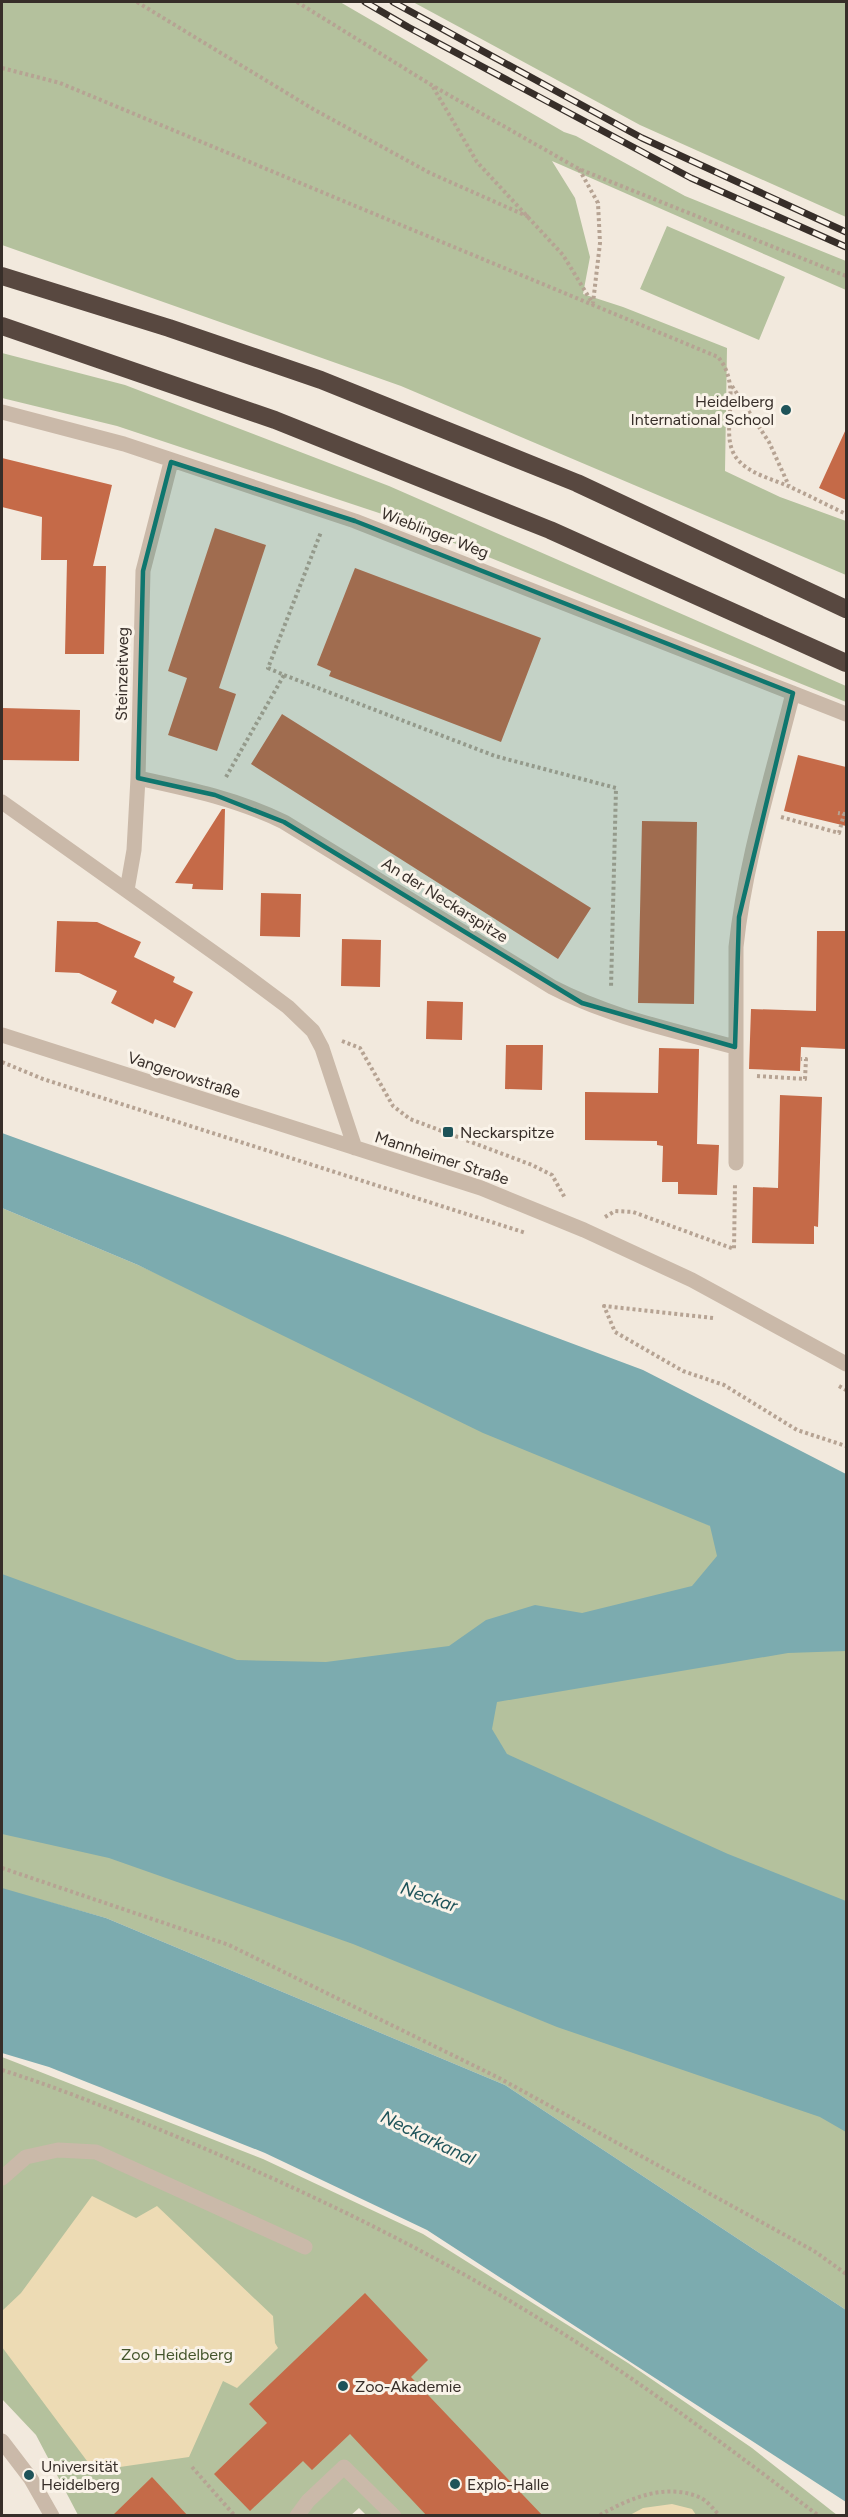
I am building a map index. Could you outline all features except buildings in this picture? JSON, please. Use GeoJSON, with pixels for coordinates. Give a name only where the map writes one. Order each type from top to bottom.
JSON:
{"type":"FeatureCollection","features":[{"type":"Feature","properties":{"kind":"highway"},"geometry":{"type":"LineString","coordinates":[[2,276],[169,328],[321,380],[577,483],[846,609]]}},
{"type":"Feature","properties":{"kind":"highway"},"geometry":{"type":"LineString","coordinates":[[2,326],[274,420],[539,526],[846,663]]}},
{"type":"Feature","properties":{"kind":"street","name":"Wieblinger Weg"},"geometry":{"type":"LineString","coordinates":[[2,412],[123,444],[171,462],[329,512],[846,714]]}},
{"type":"Feature","properties":{"kind":"street","name":"Steinzeitweg"},"geometry":{"type":"LineString","coordinates":[[127,890],[134,850],[138,778],[140,634],[144,571],[171,462]]}},
{"type":"Feature","properties":{"kind":"street"},"geometry":{"type":"LineString","coordinates":[[736,1163],[735,1047],[739,916],[794,693]]}},
{"type":"Feature","properties":{"kind":"street","name":"An der Neckarspitze"},"geometry":{"type":"LineString","coordinates":[[138,778],[215,795],[254,807],[284,822],[552,987],[609,1014],[735,1047]]}},
{"type":"Feature","properties":{"kind":"street","name":"Mannheimer Straße"},"geometry":{"type":"LineString","coordinates":[[2,802],[288,1007],[313,1031],[322,1048],[355,1148],[481,1188],[584,1230],[692,1280],[846,1365]]}},
{"type":"Feature","properties":{"kind":"street","name":"Vangerowstraße"},"geometry":{"type":"LineString","coordinates":[[2,1035],[355,1148]]}},
{"type":"Feature","properties":{"kind":"street"},"geometry":{"type":"LineString","coordinates":[[2,2178],[26,2157],[58,2151],[96,2152],[305,2247]]}},
{"type":"Feature","properties":{"kind":"street"},"geometry":{"type":"LineString","coordinates":[[2,2441],[31,2479],[52,2516]]}},
{"type":"Feature","properties":{"kind":"street"},"geometry":{"type":"LineString","coordinates":[[297,2516],[308,2501],[344,2467],[394,2516]]}},
{"type":"Feature","properties":{"kind":"path"},"geometry":{"type":"LineString","coordinates":[[137,2],[312,109],[430,173],[529,217]]}},
{"type":"Feature","properties":{"kind":"path"},"geometry":{"type":"LineString","coordinates":[[297,2],[432,86],[579,169],[846,276]]}},
{"type":"Feature","properties":{"kind":"path"},"geometry":{"type":"LineString","coordinates":[[2,68],[60,83],[718,357],[728,369],[731,384],[729,448],[739,462],[758,474],[846,514]]}},
{"type":"Feature","properties":{"kind":"path"},"geometry":{"type":"LineString","coordinates":[[432,86],[477,162],[563,255],[593,304]]}},
{"type":"Feature","properties":{"kind":"path"},"geometry":{"type":"LineString","coordinates":[[579,169],[598,203],[600,243],[593,304]]}},
{"type":"Feature","properties":{"kind":"path"},"geometry":{"type":"LineString","coordinates":[[731,384],[769,442],[789,487]]}},
{"type":"Feature","properties":{"kind":"path"},"geometry":{"type":"LineString","coordinates":[[329,512],[268,668],[495,756],[616,788],[609,1014]]}},
{"type":"Feature","properties":{"kind":"path"},"geometry":{"type":"LineString","coordinates":[[215,795],[284,675]]}},
{"type":"Feature","properties":{"kind":"path"},"geometry":{"type":"LineString","coordinates":[[763,812],[839,833],[844,814],[838,813]]}},
{"type":"Feature","properties":{"kind":"path"},"geometry":{"type":"LineString","coordinates":[[313,1031],[360,1047],[393,1106],[410,1119],[425,1127],[522,1161],[552,1175],[584,1230],[615,1211],[633,1212],[734,1249],[736,1163]]}},
{"type":"Feature","properties":{"kind":"path"},"geometry":{"type":"LineString","coordinates":[[735,1075],[805,1078],[806,1059],[801,1059]]}},
{"type":"Feature","properties":{"kind":"path"},"geometry":{"type":"LineString","coordinates":[[2,1062],[54,1083],[528,1233]]}},
{"type":"Feature","properties":{"kind":"path"},"geometry":{"type":"LineString","coordinates":[[696,1308],[717,1318],[604,1306],[615,1332],[683,1371],[724,1385],[797,1430],[846,1446]]}},
{"type":"Feature","properties":{"kind":"path"},"geometry":{"type":"LineString","coordinates":[[837,1385],[846,1390]]}},
{"type":"Feature","properties":{"kind":"path"},"geometry":{"type":"LineString","coordinates":[[2,1868],[228,1945],[499,2079],[814,2251],[846,2274]]}},
{"type":"Feature","properties":{"kind":"path"},"geometry":{"type":"LineString","coordinates":[[2,2070],[67,2090],[286,2183],[438,2260],[555,2328],[701,2427],[819,2516]]}},
{"type":"Feature","properties":{"kind":"path"},"geometry":{"type":"LineString","coordinates":[[192,2467],[235,2516]]}},
{"type":"Feature","properties":{"kind":"path"},"geometry":{"type":"LineString","coordinates":[[600,2515],[627,2500],[666,2491],[701,2497],[720,2516]]}},
{"type":"Feature","properties":{"kind":"highlighted area"},"geometry":{"type":"Polygon","coordinates":[[[171,462],[355,521],[793,693],[739,917],[735,1047],[582,1003],[284,822],[215,795],[138,778],[143,571],[171,462]]]}},
{"type":"Feature","properties":{"kind":"green space"},"geometry":{"type":"Polygon","coordinates":[[[2,2],[340,2],[564,132],[576,136],[685,196],[846,261],[846,290],[552,161],[575,198],[590,257],[583,294],[623,307],[727,348],[725,471],[780,497],[846,521],[846,575],[401,386],[2,245],[2,2]]]}},
{"type":"Feature","properties":{"kind":"green space"},"geometry":{"type":"Polygon","coordinates":[[[413,2],[846,2],[846,217],[640,125],[413,2]]]}},
{"type":"Feature","properties":{"kind":"green space"},"geometry":{"type":"Polygon","coordinates":[[[667,226],[785,277],[759,340],[640,289],[667,226]]]}},
{"type":"Feature","properties":{"kind":"green space"},"geometry":{"type":"Polygon","coordinates":[[[2,353],[125,385],[389,486],[846,686],[846,702],[382,514],[117,426],[2,398],[2,353]]]}},
{"type":"Feature","properties":{"kind":"green space"},"geometry":{"type":"Polygon","coordinates":[[[2,1208],[138,1265],[711,1526],[830,1651],[846,1651],[846,2310],[505,2085],[106,1918],[2,1889],[2,1208]]]}},
{"type":"Feature","properties":{"kind":"green space","name":"Zoo Heidelberg"},"geometry":{"type":"Polygon","coordinates":[[[2,2057],[263,2159],[423,2234],[628,2363],[752,2448],[837,2515],[367,2516],[359,2508],[350,2516],[78,2515],[36,2435],[2,2399],[2,2057]]]}},
{"type":"Feature","properties":{"kind":"sand"},"geometry":{"type":"Polygon","coordinates":[[[92,2196],[136,2218],[157,2206],[273,2316],[275,2343],[278,2348],[237,2388],[223,2381],[189,2457],[106,2469],[90,2465],[2,2347],[2,2311],[21,2293],[92,2196]]]}},
{"type":"Feature","properties":{"kind":"sand"},"geometry":{"type":"Polygon","coordinates":[[[672,2504],[692,2509],[696,2515],[630,2515],[643,2508],[672,2504]]]}},
{"type":"Feature","properties":{"kind":"water","name":"Neckar"},"geometry":{"type":"Polygon","coordinates":[[[2,1133],[643,1370],[846,1474],[846,1651],[788,1653],[497,1702],[492,1729],[507,1754],[728,1854],[846,1901],[846,2132],[820,2117],[557,2027],[353,1944],[109,1858],[2,1834],[2,1574],[237,1660],[326,1662],[449,1646],[486,1620],[535,1605],[582,1613],[692,1586],[717,1556],[710,1526],[483,1433],[138,1265],[2,1208],[2,1133]]]}},
{"type":"Feature","properties":{"kind":"water","name":"Neckarkanal"},"geometry":{"type":"Polygon","coordinates":[[[2,1888],[106,1918],[505,2085],[846,2310],[846,2502],[427,2230],[265,2153],[49,2067],[2,2053],[2,1888]]]}},
{"type":"Feature","properties":{"kind":"railway"},"geometry":{"type":"LineString","coordinates":[[365,2],[691,178],[846,247]]}},
{"type":"Feature","properties":{"kind":"railway"},"geometry":{"type":"LineString","coordinates":[[393,2],[642,138],[846,232]]}},
{"type":"Feature","properties":{"kind":"place","name":"Heidelberg International School"},"geometry":{"type":"Point","coordinates":[786,410]}},
{"type":"Feature","properties":{"kind":"place","name":"Neckarspitze"},"geometry":{"type":"Point","coordinates":[448,1132]}},
{"type":"Feature","properties":{"kind":"place","name":"Zoo-Akademie"},"geometry":{"type":"Point","coordinates":[343,2386]}},
{"type":"Feature","properties":{"kind":"place","name":"Universität Heidelberg"},"geometry":{"type":"Point","coordinates":[29,2475]}},
{"type":"Feature","properties":{"kind":"place","name":"Explo-Halle"},"geometry":{"type":"Point","coordinates":[455,2484]}}]}
